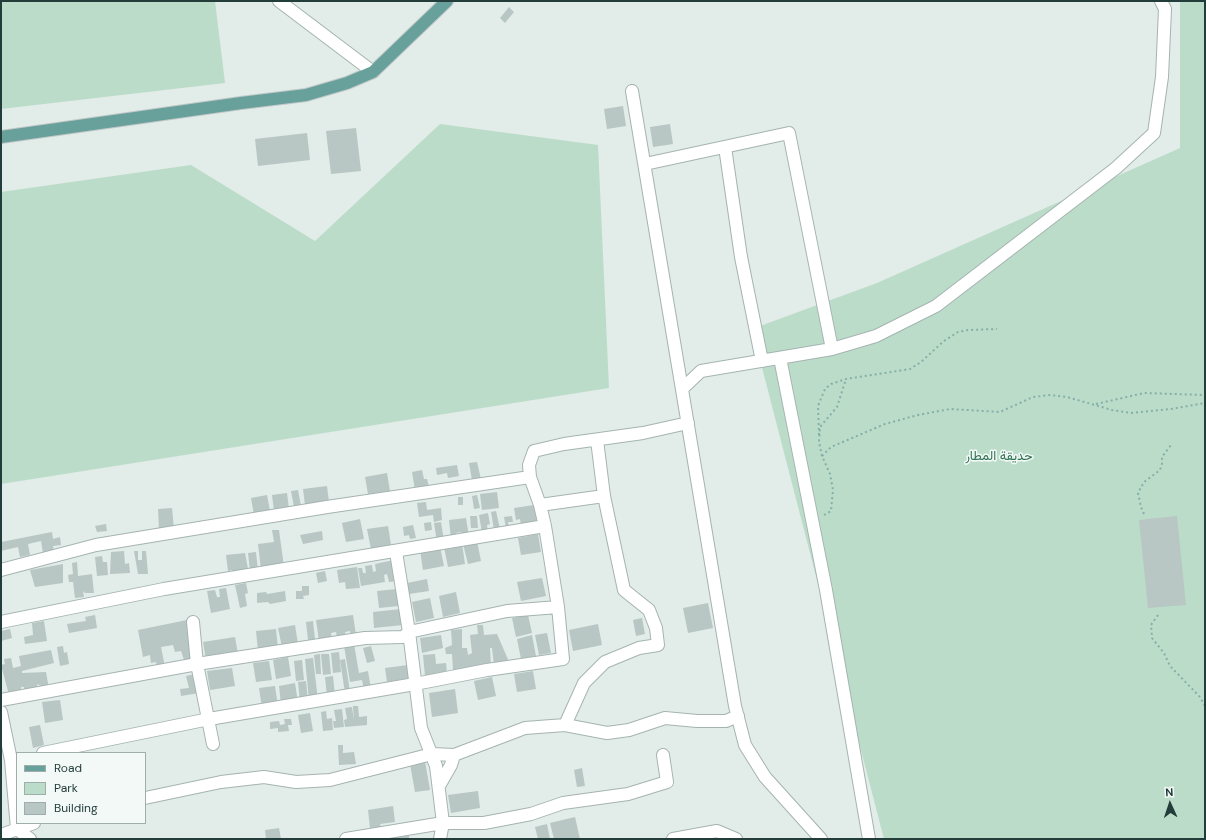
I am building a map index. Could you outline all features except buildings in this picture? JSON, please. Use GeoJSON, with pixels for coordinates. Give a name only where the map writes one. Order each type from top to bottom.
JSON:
{"type":"FeatureCollection","features":[{"type":"Feature","properties":{"kind":"main road"},"geometry":{"type":"LineString","coordinates":[[1,137],[241,102],[306,95],[348,83],[373,72],[448,1]]}},
{"type":"Feature","properties":{"kind":"street"},"geometry":{"type":"LineString","coordinates":[[279,1],[373,72]]}},
{"type":"Feature","properties":{"kind":"street"},"geometry":{"type":"LineString","coordinates":[[682,389],[701,371],[832,349],[876,336],[936,306],[1116,168],[1154,133],[1162,62],[1165,9],[1161,1]]}},
{"type":"Feature","properties":{"kind":"street"},"geometry":{"type":"LineString","coordinates":[[632,91],[688,423],[722,638],[745,745],[765,777],[821,839]]}},
{"type":"Feature","properties":{"kind":"street"},"geometry":{"type":"LineString","coordinates":[[645,164],[789,133],[832,349]]}},
{"type":"Feature","properties":{"kind":"street"},"geometry":{"type":"LineString","coordinates":[[725,147],[741,257],[762,361]]}},
{"type":"Feature","properties":{"kind":"street"},"geometry":{"type":"LineString","coordinates":[[780,358],[840,666],[869,839]]}},
{"type":"Feature","properties":{"kind":"street"},"geometry":{"type":"LineString","coordinates":[[49,752],[209,719],[415,684],[487,670],[563,659],[558,607],[545,526],[540,505],[530,477],[529,465],[534,451],[564,444],[643,434],[688,423]]}},
{"type":"Feature","properties":{"kind":"street"},"geometry":{"type":"LineString","coordinates":[[565,725],[584,683],[605,662],[639,648],[658,645],[656,628],[649,610],[624,590],[604,496],[597,440]]}},
{"type":"Feature","properties":{"kind":"street"},"geometry":{"type":"LineString","coordinates":[[1,570],[96,545],[327,507],[530,477]]}},
{"type":"Feature","properties":{"kind":"street"},"geometry":{"type":"LineString","coordinates":[[540,505],[604,496]]}},
{"type":"Feature","properties":{"kind":"street"},"geometry":{"type":"LineString","coordinates":[[1,622],[164,589],[396,552],[545,526]]}},
{"type":"Feature","properties":{"kind":"street"},"geometry":{"type":"LineString","coordinates":[[396,552],[409,632],[421,728],[436,766],[443,824],[440,839]]}},
{"type":"Feature","properties":{"kind":"street"},"geometry":{"type":"LineString","coordinates":[[1,700],[197,664],[366,638],[403,638],[409,632],[507,611],[558,607]]}},
{"type":"Feature","properties":{"kind":"street"},"geometry":{"type":"LineString","coordinates":[[193,622],[197,664],[213,744]]}},
{"type":"Feature","properties":{"kind":"street"},"geometry":{"type":"LineString","coordinates":[[1,712],[10,760],[16,812]]}},
{"type":"Feature","properties":{"kind":"street"},"geometry":{"type":"LineString","coordinates":[[146,798],[221,782],[264,777],[296,782],[330,780],[432,754],[454,755],[525,728],[565,725],[607,733],[629,730],[665,718],[697,721],[726,721],[738,716]]}},
{"type":"Feature","properties":{"kind":"street"},"geometry":{"type":"LineString","coordinates":[[439,786],[451,765],[454,755]]}},
{"type":"Feature","properties":{"kind":"street"},"geometry":{"type":"LineString","coordinates":[[346,839],[443,824],[484,823],[531,814],[563,803],[628,794],[667,782],[663,755]]}},
{"type":"Feature","properties":{"kind":"street"},"geometry":{"type":"LineString","coordinates":[[17,824],[18,829],[30,839]]}},
{"type":"Feature","properties":{"kind":"street"},"geometry":{"type":"LineString","coordinates":[[1,835],[31,824]]}},
{"type":"Feature","properties":{"kind":"street"},"geometry":{"type":"LineString","coordinates":[[673,839],[718,831],[736,839]]}},
{"type":"Feature","properties":{"kind":"path"},"geometry":{"type":"LineString","coordinates":[[812,522],[831,511],[833,490],[830,474],[822,456],[819,435],[818,406],[825,389],[831,384],[846,379],[910,369],[958,332],[968,330],[997,329]]}},
{"type":"Feature","properties":{"kind":"path"},"geometry":{"type":"LineString","coordinates":[[819,435],[820,427],[837,407],[846,379]]}},
{"type":"Feature","properties":{"kind":"path"},"geometry":{"type":"LineString","coordinates":[[1094,405],[1144,393],[1205,395]]}},
{"type":"Feature","properties":{"kind":"path"},"geometry":{"type":"LineString","coordinates":[[822,456],[830,447],[885,424],[918,415],[950,410],[1000,412],[1033,397],[1050,395],[1067,396],[1112,410],[1130,413],[1171,409],[1205,403]]}},
{"type":"Feature","properties":{"kind":"path"},"geometry":{"type":"LineString","coordinates":[[1144,514],[1138,493],[1144,482],[1160,470],[1162,457],[1171,445]]}},
{"type":"Feature","properties":{"kind":"path"},"geometry":{"type":"LineString","coordinates":[[1158,615],[1151,625],[1152,638],[1164,653],[1170,666],[1200,697],[1205,706]]}},
{"type":"Feature","properties":{"kind":"green space"},"geometry":{"type":"Polygon","coordinates":[[[1,1],[215,1],[225,83],[1,109],[1,1]]]}},
{"type":"Feature","properties":{"kind":"green space","name":"حديقة المطار"},"geometry":{"type":"Polygon","coordinates":[[[1180,1],[1205,1],[1205,839],[884,839],[752,329],[877,283],[1180,148],[1180,1]]]}},
{"type":"Feature","properties":{"kind":"green space"},"geometry":{"type":"Polygon","coordinates":[[[440,124],[598,145],[609,388],[1,484],[1,192],[191,165],[315,241],[440,124]]]}}]}
